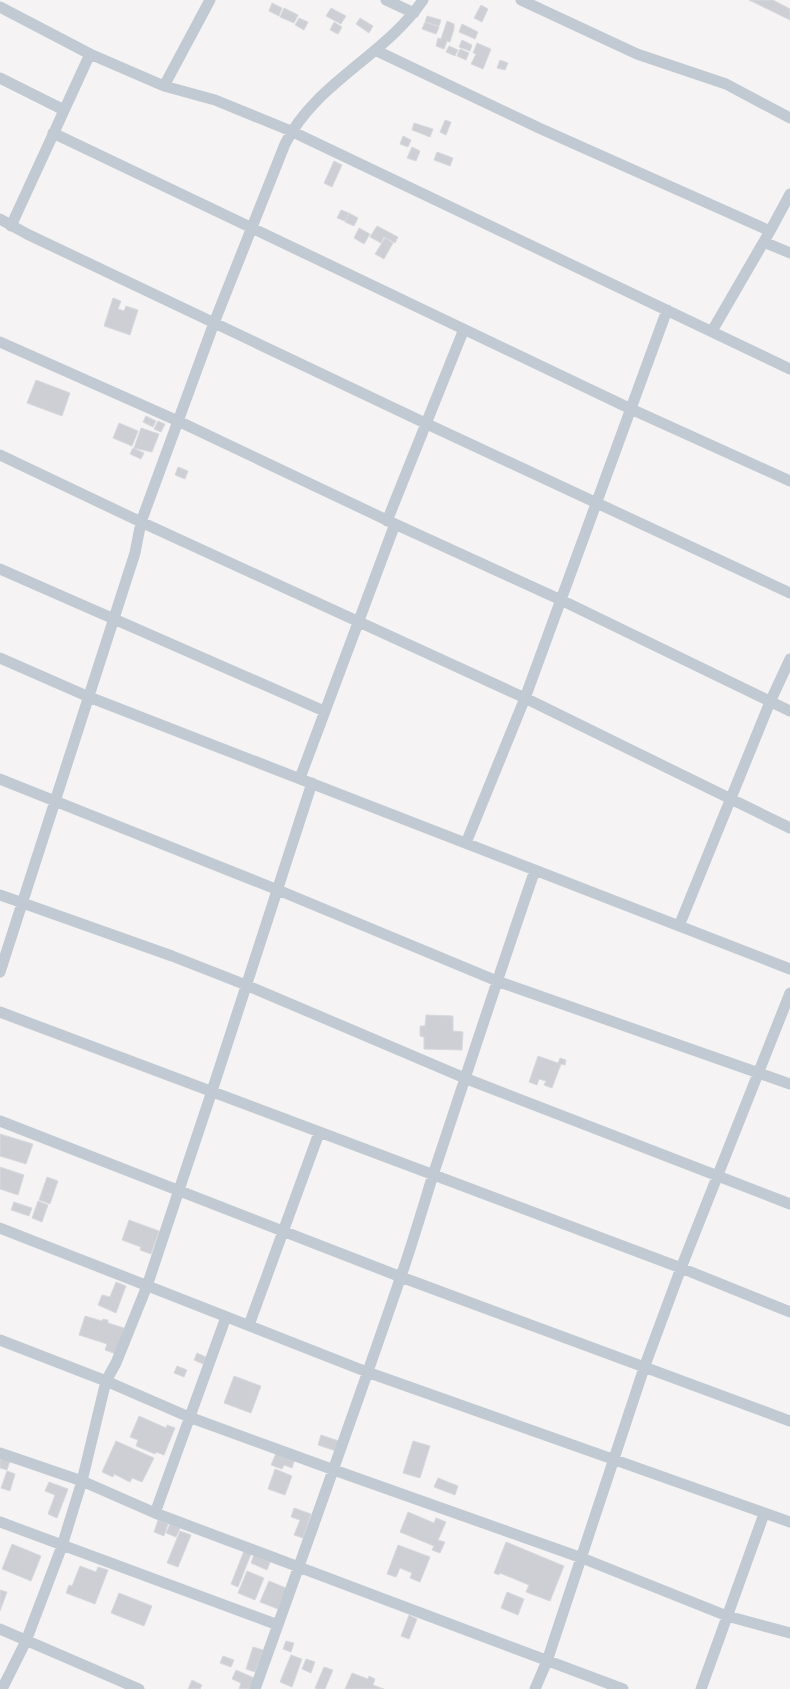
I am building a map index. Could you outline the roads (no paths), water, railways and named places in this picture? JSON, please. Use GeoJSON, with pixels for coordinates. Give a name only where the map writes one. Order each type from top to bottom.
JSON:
{"type":"FeatureCollection","features":[{"type":"Feature","properties":{"kind":"street"},"geometry":{"type":"LineString","coordinates":[[164,86],[210,0]]}},
{"type":"Feature","properties":{"kind":"street"},"geometry":{"type":"LineString","coordinates":[[386,0],[414,13]]}},
{"type":"Feature","properties":{"kind":"street"},"geometry":{"type":"LineString","coordinates":[[0,972],[135,553],[141,522],[214,323],[291,131],[302,117],[346,74],[377,51],[406,24],[423,0]]}},
{"type":"Feature","properties":{"kind":"street"},"geometry":{"type":"LineString","coordinates":[[521,0],[637,54],[726,84],[790,118]]}},
{"type":"Feature","properties":{"kind":"street"},"geometry":{"type":"LineString","coordinates":[[0,7],[90,54],[164,86],[215,100],[291,131],[790,369]]}},
{"type":"Feature","properties":{"kind":"street"},"geometry":{"type":"LineString","coordinates":[[377,51],[539,128],[770,231]]}},
{"type":"Feature","properties":{"kind":"street"},"geometry":{"type":"LineString","coordinates":[[11,226],[90,54]]}},
{"type":"Feature","properties":{"kind":"street"},"geometry":{"type":"LineString","coordinates":[[0,78],[64,110]]}},
{"type":"Feature","properties":{"kind":"street"},"geometry":{"type":"LineString","coordinates":[[53,133],[631,409],[790,481]]}},
{"type":"Feature","properties":{"kind":"street"},"geometry":{"type":"LineString","coordinates":[[712,331],[790,194]]}},
{"type":"Feature","properties":{"kind":"street"},"geometry":{"type":"LineString","coordinates":[[0,219],[11,226],[425,423],[790,593]]}},
{"type":"Feature","properties":{"kind":"street"},"geometry":{"type":"LineString","coordinates":[[764,242],[790,253]]}},
{"type":"Feature","properties":{"kind":"street"},"geometry":{"type":"LineString","coordinates":[[466,843],[525,698],[667,310]]}},
{"type":"Feature","properties":{"kind":"street"},"geometry":{"type":"LineString","coordinates":[[300,778],[358,621],[425,423],[464,328]]}},
{"type":"Feature","properties":{"kind":"street"},"geometry":{"type":"LineString","coordinates":[[0,342],[178,421],[561,600],[790,711]]}},
{"type":"Feature","properties":{"kind":"street"},"geometry":{"type":"LineString","coordinates":[[0,455],[141,522],[525,698],[790,828]]}},
{"type":"Feature","properties":{"kind":"street"},"geometry":{"type":"LineString","coordinates":[[0,569],[324,711]]}},
{"type":"Feature","properties":{"kind":"street"},"geometry":{"type":"LineString","coordinates":[[0,658],[89,697],[790,969]]}},
{"type":"Feature","properties":{"kind":"street"},"geometry":{"type":"LineString","coordinates":[[679,926],[770,702],[790,659]]}},
{"type":"Feature","properties":{"kind":"street"},"geometry":{"type":"LineString","coordinates":[[0,779],[278,890],[497,981],[790,1084]]}},
{"type":"Feature","properties":{"kind":"street"},"geometry":{"type":"LineString","coordinates":[[2,1689],[26,1640],[62,1546],[82,1481],[106,1381],[116,1363],[147,1286],[312,783]]}},
{"type":"Feature","properties":{"kind":"street"},"geometry":{"type":"LineString","coordinates":[[255,1689],[401,1277],[535,870]]}},
{"type":"Feature","properties":{"kind":"street"},"geometry":{"type":"LineString","coordinates":[[0,895],[172,956],[246,985],[467,1079],[790,1204]]}},
{"type":"Feature","properties":{"kind":"street"},"geometry":{"type":"LineString","coordinates":[[535,1689],[547,1661],[582,1558],[644,1368],[681,1268],[790,993]]}},
{"type":"Feature","properties":{"kind":"street"},"geometry":{"type":"LineString","coordinates":[[0,1012],[681,1268],[790,1312]]}},
{"type":"Feature","properties":{"kind":"street"},"geometry":{"type":"LineString","coordinates":[[0,1121],[401,1277],[790,1421]]}},
{"type":"Feature","properties":{"kind":"street"},"geometry":{"type":"LineString","coordinates":[[249,1325],[319,1133]]}},
{"type":"Feature","properties":{"kind":"street"},"geometry":{"type":"LineString","coordinates":[[0,1228],[367,1372],[790,1522]]}},
{"type":"Feature","properties":{"kind":"street"},"geometry":{"type":"LineString","coordinates":[[155,1513],[226,1317]]}},
{"type":"Feature","properties":{"kind":"street"},"geometry":{"type":"LineString","coordinates":[[0,1340],[106,1381],[189,1416],[334,1470],[582,1558],[728,1616],[790,1634]]}},
{"type":"Feature","properties":{"kind":"street"},"geometry":{"type":"LineString","coordinates":[[0,1453],[82,1481],[155,1513],[298,1568],[623,1689]]}},
{"type":"Feature","properties":{"kind":"street"},"geometry":{"type":"LineString","coordinates":[[701,1689],[764,1514]]}},
{"type":"Feature","properties":{"kind":"street"},"geometry":{"type":"LineString","coordinates":[[0,1522],[278,1625]]}},
{"type":"Feature","properties":{"kind":"street"},"geometry":{"type":"LineString","coordinates":[[0,1629],[139,1689]]}}]}
